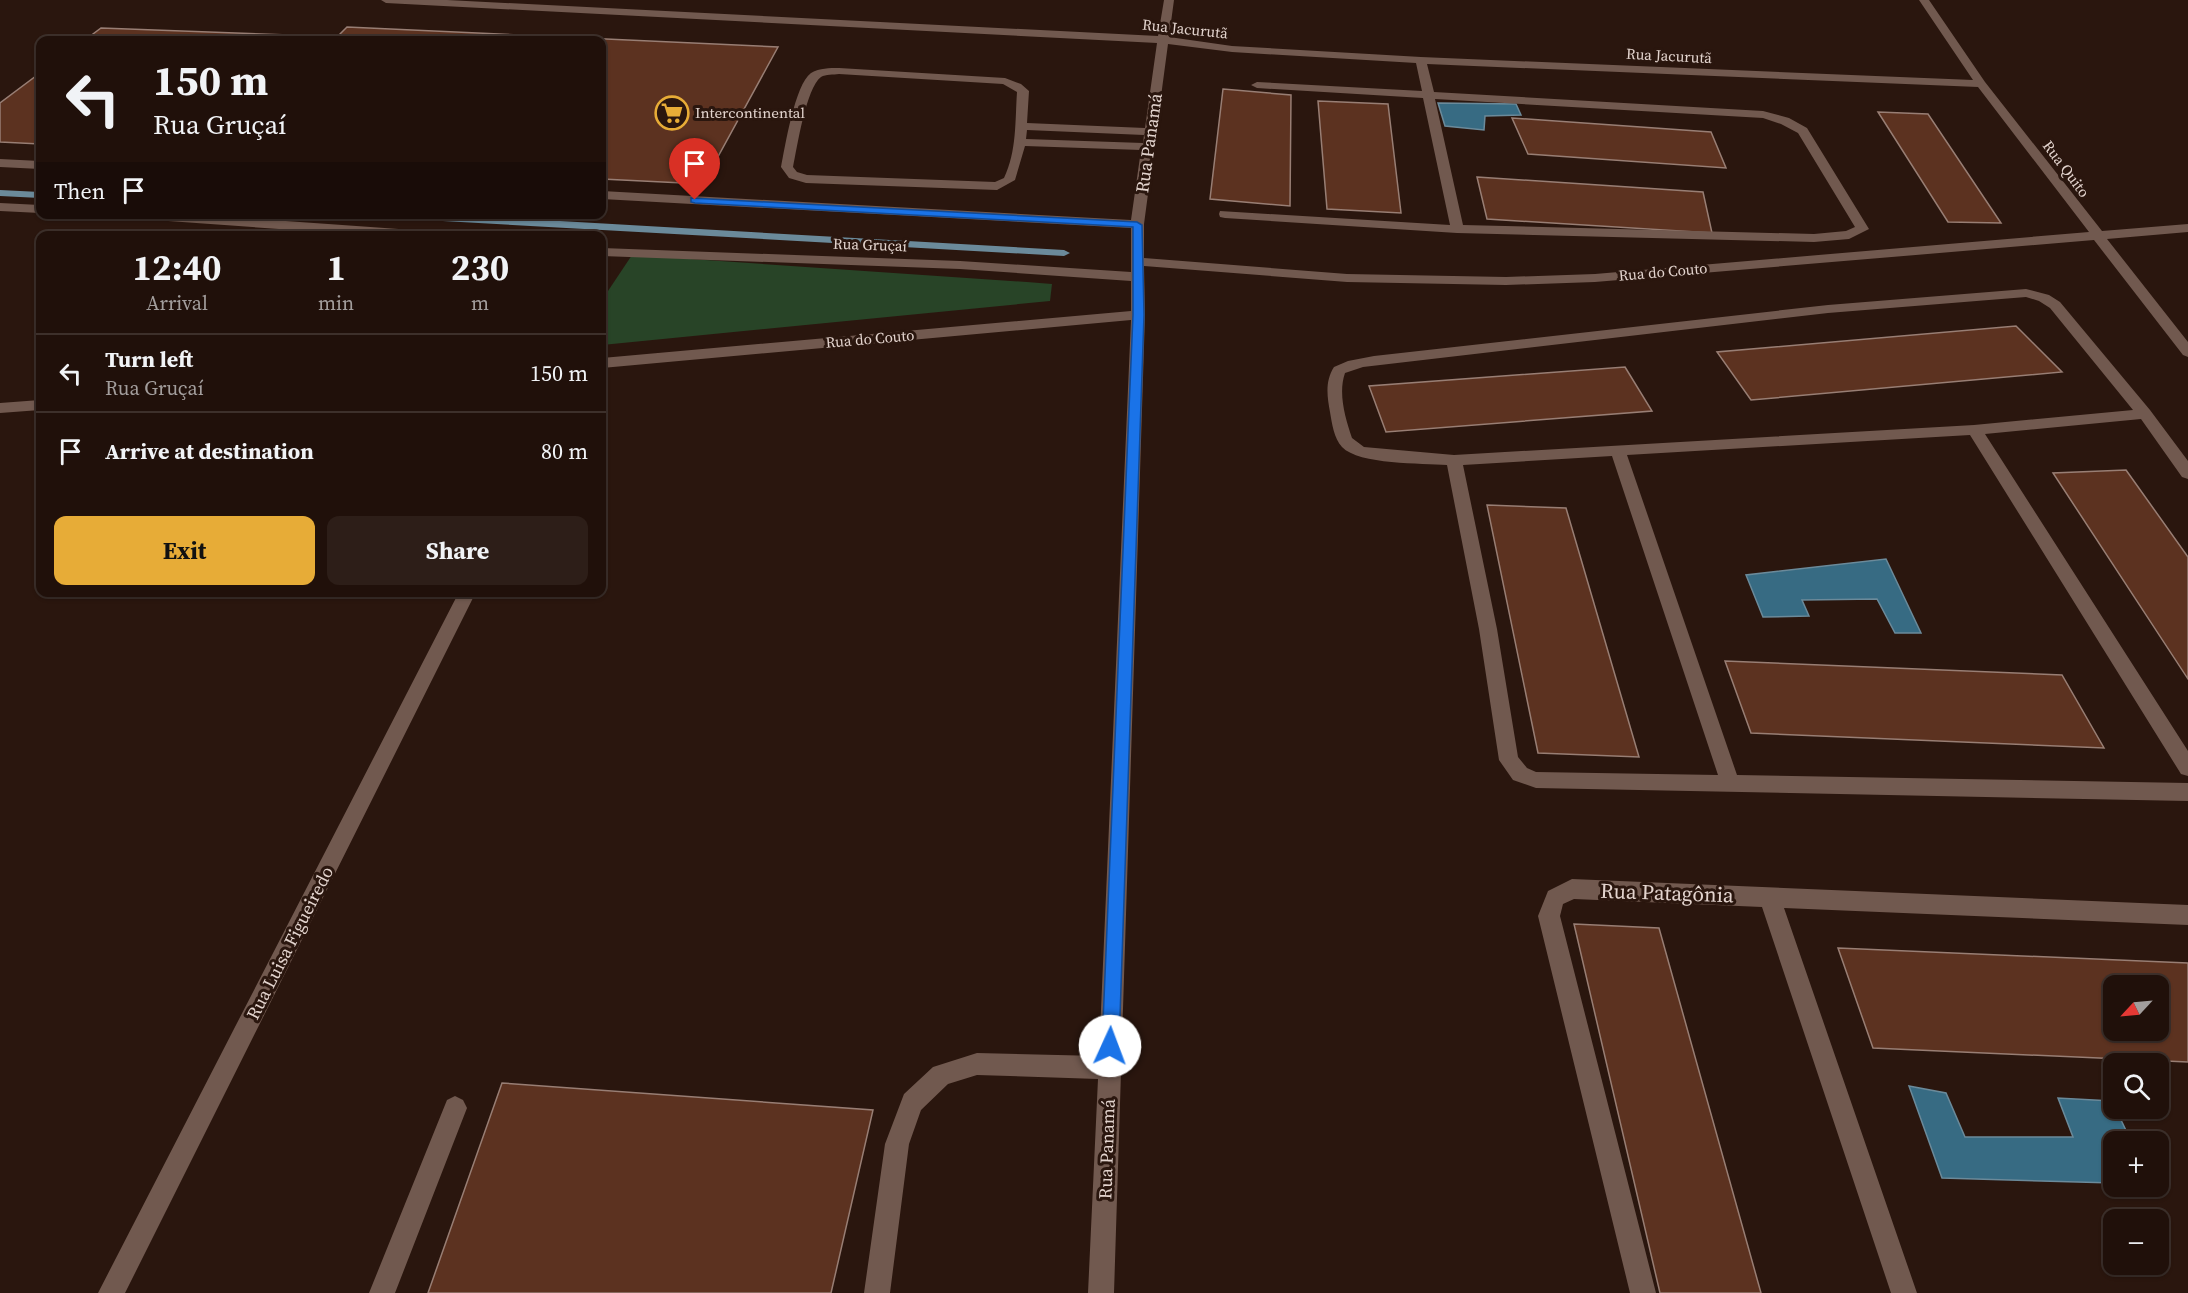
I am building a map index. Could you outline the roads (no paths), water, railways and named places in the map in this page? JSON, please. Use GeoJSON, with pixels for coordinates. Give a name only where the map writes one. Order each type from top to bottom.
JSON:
{"type":"FeatureCollection","features":[{"type":"Feature","properties":{"kind":"street","name":"Rua Jacurutã"},"geometry":{"type":"LineString","coordinates":[[386,0],[1164,40],[1232,49],[1421,60],[1981,84]]}},
{"type":"Feature","properties":{"kind":"street","name":"Rua Panamá"},"geometry":{"type":"LineString","coordinates":[[1101,1293],[1138,315],[1137,225],[1169,0]]}},
{"type":"Feature","properties":{"kind":"street","name":"Rua Quito"},"geometry":{"type":"LineString","coordinates":[[1924,0],[1981,84],[2188,352]]}},
{"type":"Feature","properties":{"kind":"street"},"geometry":{"type":"LineString","coordinates":[[1421,60],[1457,230]]}},
{"type":"Feature","properties":{"kind":"street"},"geometry":{"type":"LineString","coordinates":[[822,72],[1005,81],[1017,86],[1023,92],[1018,142],[1013,173],[1009,180],[998,186],[806,179],[793,175],[787,167],[798,112],[813,77],[822,72]]}},
{"type":"Feature","properties":{"kind":"street"},"geometry":{"type":"LineString","coordinates":[[1226,214],[1457,230],[1814,238],[1849,235],[1862,229],[1803,131],[1785,121],[1763,115],[1429,93],[1257,85]]}},
{"type":"Feature","properties":{"kind":"street"},"geometry":{"type":"LineString","coordinates":[[1021,126],[1149,139]]}},
{"type":"Feature","properties":{"kind":"street"},"geometry":{"type":"LineString","coordinates":[[1018,142],[1149,139]]}},
{"type":"Feature","properties":{"kind":"street"},"geometry":{"type":"LineString","coordinates":[[0,163],[36,165]]}},
{"type":"Feature","properties":{"kind":"street","name":"Rua Gruçaí"},"geometry":{"type":"LineString","coordinates":[[606,195],[1137,225]]}},
{"type":"Feature","properties":{"kind":"street"},"geometry":{"type":"LineString","coordinates":[[0,207],[36,209]]}},
{"type":"Feature","properties":{"kind":"street"},"geometry":{"type":"LineString","coordinates":[[198,219],[369,231]]}},
{"type":"Feature","properties":{"kind":"street","name":"Rua do Couto"},"geometry":{"type":"LineString","coordinates":[[1138,269],[1272,273],[1416,282],[1502,282],[1595,278],[2188,228]]}},
{"type":"Feature","properties":{"kind":"street","name":"Rua Gruçaí"},"geometry":{"type":"LineString","coordinates":[[606,252],[1138,269]]}},
{"type":"Feature","properties":{"kind":"street"},"geometry":{"type":"LineString","coordinates":[[2145,414],[1974,430],[1454,460],[1362,452],[1353,448],[1345,439],[1335,394],[1334,378],[1339,370],[1350,365],[1413,357],[1816,310],[2026,293],[2044,298],[2055,306],[2145,414],[2188,473]]}},
{"type":"Feature","properties":{"kind":"street","name":"Rua do Couto"},"geometry":{"type":"LineString","coordinates":[[606,363],[1138,315]]}},
{"type":"Feature","properties":{"kind":"street"},"geometry":{"type":"LineString","coordinates":[[0,408],[36,405]]}},
{"type":"Feature","properties":{"kind":"street"},"geometry":{"type":"LineString","coordinates":[[1974,430],[2188,768]]}},
{"type":"Feature","properties":{"kind":"street"},"geometry":{"type":"LineString","coordinates":[[1618,452],[1731,783]]}},
{"type":"Feature","properties":{"kind":"street"},"geometry":{"type":"LineString","coordinates":[[1454,460],[1488,629],[1509,760],[1520,774],[1536,780],[2188,792]]}},
{"type":"Feature","properties":{"kind":"street","name":"Rua Luisa Figueiredo"},"geometry":{"type":"LineString","coordinates":[[111,1293],[465,597]]}},
{"type":"Feature","properties":{"kind":"street","name":"Rua Patagônia"},"geometry":{"type":"LineString","coordinates":[[1642,1293],[1549,916],[1555,898],[1572,889],[2188,915]]}},
{"type":"Feature","properties":{"kind":"street"},"geometry":{"type":"LineString","coordinates":[[1770,898],[1904,1293]]}},
{"type":"Feature","properties":{"kind":"street"},"geometry":{"type":"LineString","coordinates":[[877,1293],[897,1144],[912,1102],[940,1075],[977,1064],[1110,1068]]}},
{"type":"Feature","properties":{"kind":"street"},"geometry":{"type":"LineString","coordinates":[[382,1293],[455,1108]]}},
{"type":"Feature","properties":{"kind":"water"},"geometry":{"type":"Polygon","coordinates":[[[1438,103],[1516,104],[1521,115],[1485,116],[1484,130],[1445,126],[1438,103]]]}},
{"type":"Feature","properties":{"kind":"water"},"geometry":{"type":"Polygon","coordinates":[[[1886,559],[1921,633],[1895,633],[1877,599],[1802,600],[1809,616],[1763,617],[1746,575],[1886,559]]]}},
{"type":"Feature","properties":{"kind":"water"},"geometry":{"type":"Polygon","coordinates":[[[1909,1086],[1946,1093],[1965,1137],[2073,1137],[2058,1098],[2103,1100],[2103,1119],[2121,1119],[2126,1131],[2103,1131],[2103,1183],[1942,1178],[1909,1086]]]}},
{"type":"Feature","properties":{"kind":"waterway"},"geometry":{"type":"LineString","coordinates":[[0,193],[36,195]]}},
{"type":"Feature","properties":{"kind":"waterway"},"geometry":{"type":"LineString","coordinates":[[460,219],[1064,253]]}},
{"type":"Feature","properties":{"kind":"place","name":"Intercontinental"},"geometry":{"type":"Point","coordinates":[672,113]}}]}
